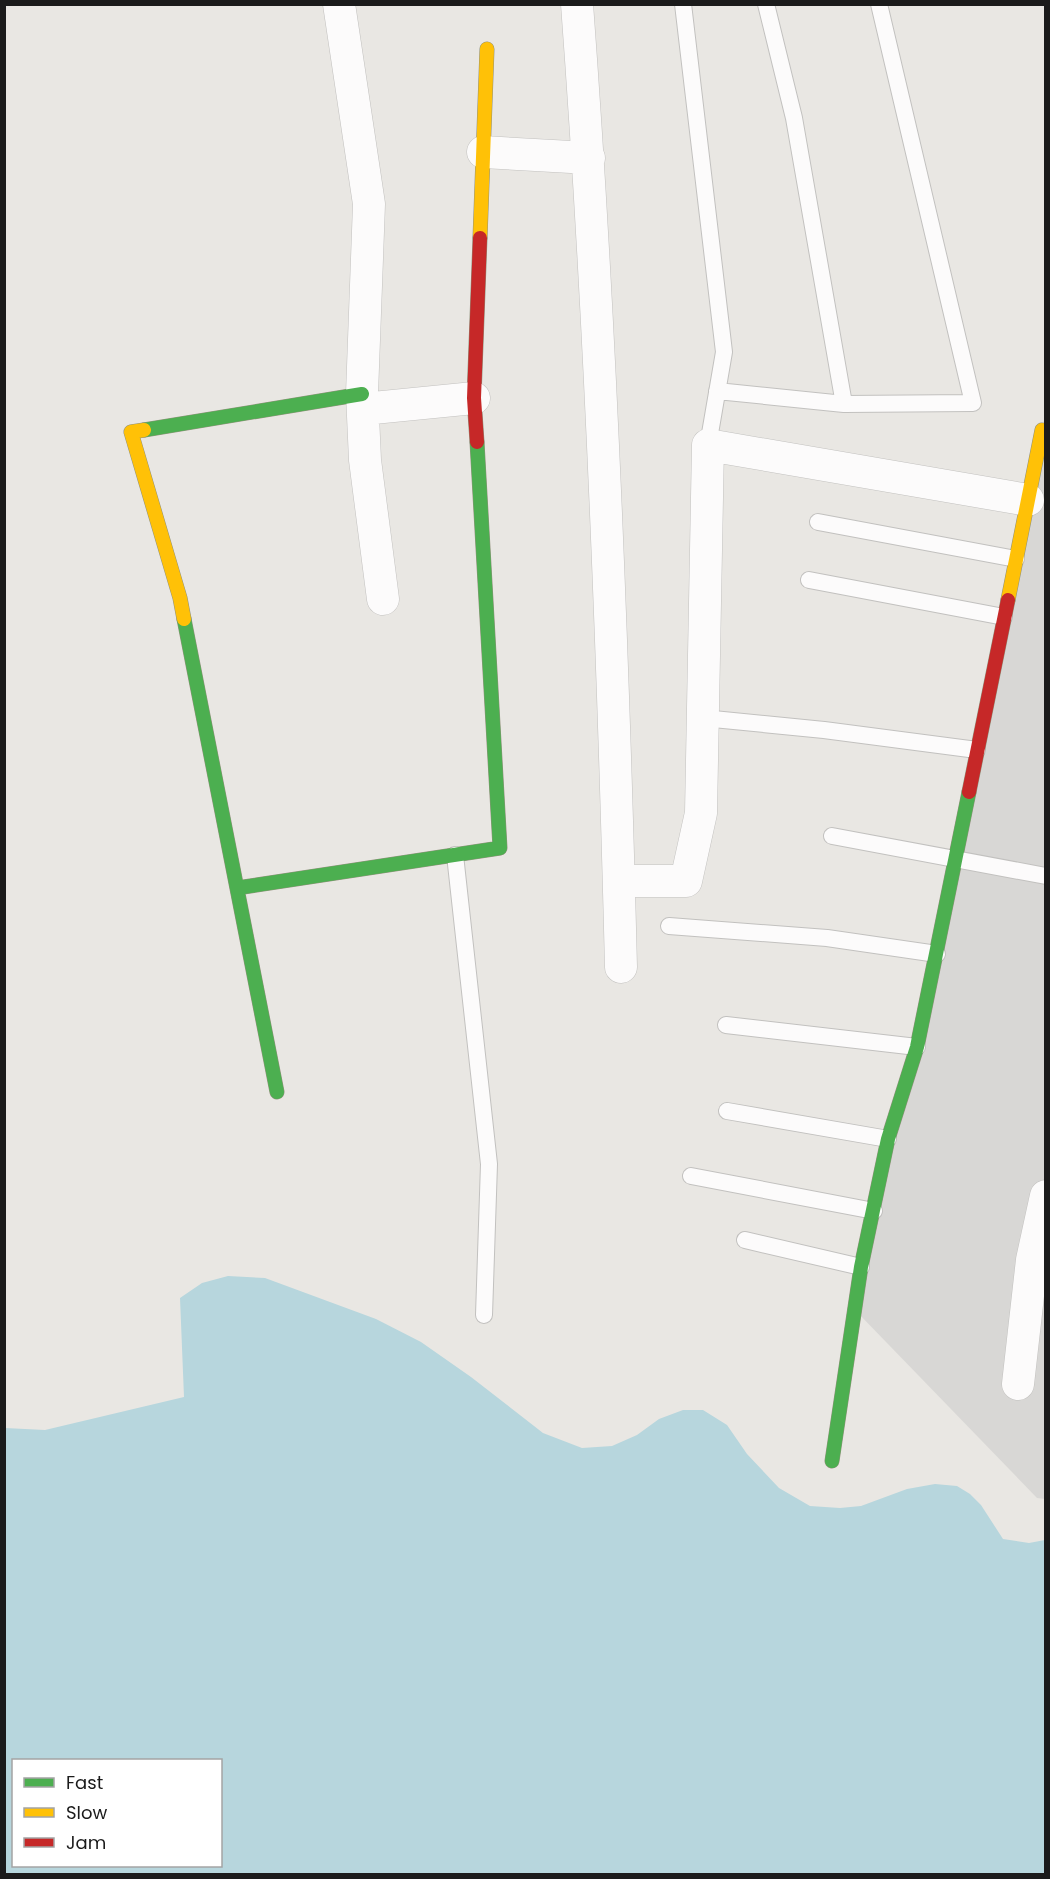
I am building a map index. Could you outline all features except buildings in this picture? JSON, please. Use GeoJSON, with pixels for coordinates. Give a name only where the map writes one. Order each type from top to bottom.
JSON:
{"type":"FeatureCollection","features":[{"type":"Feature","properties":{"kind":"street"},"geometry":{"type":"LineString","coordinates":[[339,4],[369,204],[363,402],[365,460],[383,599]]}},
{"type":"Feature","properties":{"kind":"street"},"geometry":{"type":"LineString","coordinates":[[577,4],[589,158],[615,736],[621,967]]}},
{"type":"Feature","properties":{"kind":"street"},"geometry":{"type":"LineString","coordinates":[[237,888],[500,848],[474,398],[487,49]]}},
{"type":"Feature","properties":{"kind":"street"},"geometry":{"type":"LineString","coordinates":[[483,152],[589,158]]}},
{"type":"Feature","properties":{"kind":"street"},"geometry":{"type":"LineString","coordinates":[[277,1092],[180,598],[131,432],[363,402],[474,398]]}},
{"type":"Feature","properties":{"kind":"street"},"geometry":{"type":"LineString","coordinates":[[832,1461],[861,1267],[888,1139],[917,1047],[1042,430],[1046,431]]}},
{"type":"Feature","properties":{"kind":"street"},"geometry":{"type":"LineString","coordinates":[[619,881],[686,881],[701,813],[708,445],[1028,501]]}},
{"type":"Feature","properties":{"kind":"street"},"geometry":{"type":"LineString","coordinates":[[1018,1384],[1039,1262],[1046,1196]]}},
{"type":"Feature","properties":{"kind":"lane"},"geometry":{"type":"LineString","coordinates":[[683,4],[724,352],[708,445]]}},
{"type":"Feature","properties":{"kind":"lane"},"geometry":{"type":"LineString","coordinates":[[766,4],[794,118],[844,404]]}},
{"type":"Feature","properties":{"kind":"lane"},"geometry":{"type":"LineString","coordinates":[[717,391],[844,404],[973,403],[879,4]]}},
{"type":"Feature","properties":{"kind":"lane"},"geometry":{"type":"LineString","coordinates":[[818,522],[1016,559]]}},
{"type":"Feature","properties":{"kind":"lane"},"geometry":{"type":"LineString","coordinates":[[809,580],[1004,617]]}},
{"type":"Feature","properties":{"kind":"lane"},"geometry":{"type":"LineString","coordinates":[[703,718],[824,730],[977,750]]}},
{"type":"Feature","properties":{"kind":"lane"},"geometry":{"type":"LineString","coordinates":[[832,836],[1046,876]]}},
{"type":"Feature","properties":{"kind":"lane"},"geometry":{"type":"LineString","coordinates":[[455,855],[489,1164],[484,1315]]}},
{"type":"Feature","properties":{"kind":"lane"},"geometry":{"type":"LineString","coordinates":[[669,926],[827,938],[937,954]]}},
{"type":"Feature","properties":{"kind":"lane"},"geometry":{"type":"LineString","coordinates":[[726,1025],[917,1047]]}},
{"type":"Feature","properties":{"kind":"lane"},"geometry":{"type":"LineString","coordinates":[[727,1111],[888,1139]]}},
{"type":"Feature","properties":{"kind":"lane"},"geometry":{"type":"LineString","coordinates":[[691,1176],[874,1211]]}},
{"type":"Feature","properties":{"kind":"lane"},"geometry":{"type":"LineString","coordinates":[[745,1240],[861,1267]]}},
{"type":"Feature","properties":{"kind":"shaded area"},"geometry":{"type":"Polygon","coordinates":[[[1045,415],[1045,1499],[1037,1498],[857,1312],[1045,415]]]}},
{"type":"Feature","properties":{"kind":"water"},"geometry":{"type":"Polygon","coordinates":[[[228,1276],[265,1278],[376,1319],[421,1342],[471,1377],[543,1433],[582,1448],[612,1446],[637,1435],[659,1419],[683,1410],[703,1410],[727,1425],[747,1454],[779,1488],[810,1506],[840,1508],[861,1506],[907,1489],[935,1484],[957,1486],[981,1505],[1003,1539],[1029,1543],[1045,1540],[1045,1874],[5,1874],[5,1428],[45,1430],[184,1397],[180,1298],[202,1283],[228,1276]]]}},
{"type":"Feature","properties":{"kind":"traffic: fast"},"geometry":{"type":"LineString","coordinates":[[144,430],[362,394]]}},
{"type":"Feature","properties":{"kind":"traffic: fast"},"geometry":{"type":"LineString","coordinates":[[237,888],[500,848],[477,442]]}},
{"type":"Feature","properties":{"kind":"traffic: fast"},"geometry":{"type":"LineString","coordinates":[[184,619],[277,1092]]}},
{"type":"Feature","properties":{"kind":"traffic: fast"},"geometry":{"type":"LineString","coordinates":[[832,1461],[861,1267],[888,1139],[917,1047],[969,792]]}},
{"type":"Feature","properties":{"kind":"traffic: slow"},"geometry":{"type":"LineString","coordinates":[[480,238],[487,49]]}},
{"type":"Feature","properties":{"kind":"traffic: slow"},"geometry":{"type":"LineString","coordinates":[[144,430],[131,432],[180,598],[184,619]]}},
{"type":"Feature","properties":{"kind":"traffic: slow"},"geometry":{"type":"LineString","coordinates":[[1008,600],[1042,430],[1046,431]]}},
{"type":"Feature","properties":{"kind":"traffic: jam"},"geometry":{"type":"LineString","coordinates":[[477,442],[474,398],[480,238]]}},
{"type":"Feature","properties":{"kind":"traffic: jam"},"geometry":{"type":"LineString","coordinates":[[969,792],[1008,600]]}}]}
